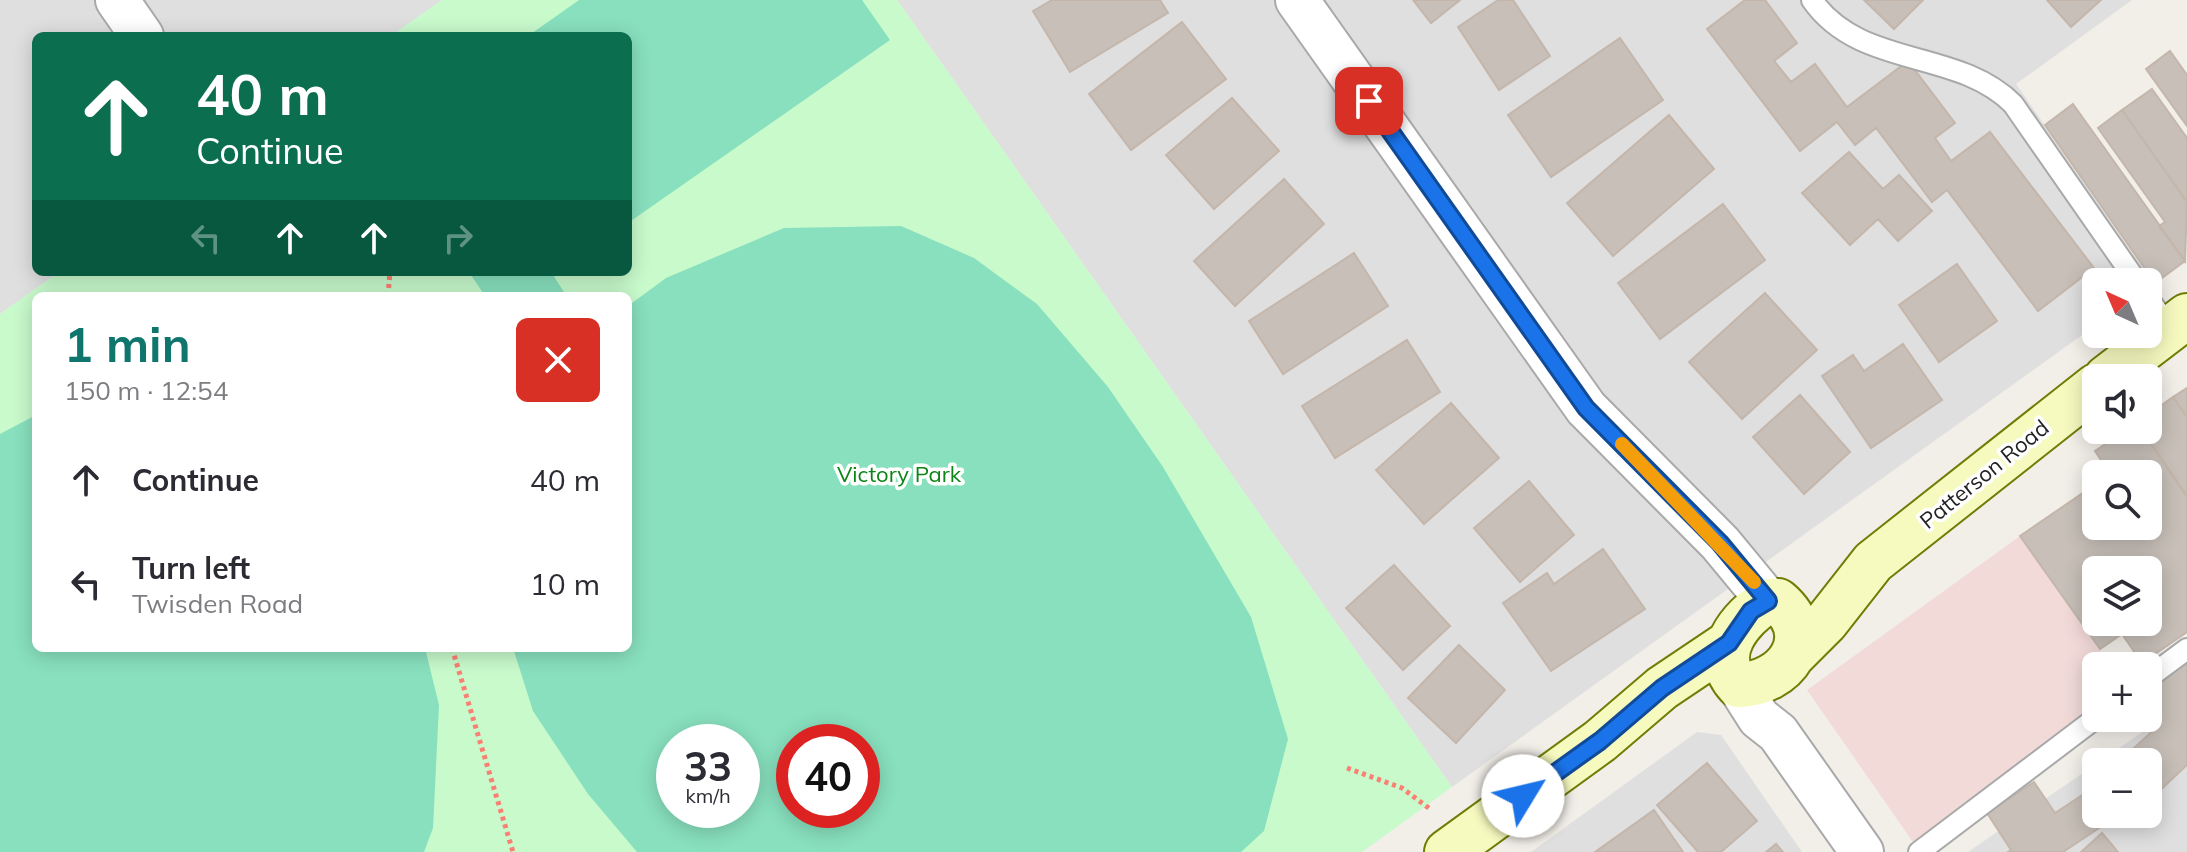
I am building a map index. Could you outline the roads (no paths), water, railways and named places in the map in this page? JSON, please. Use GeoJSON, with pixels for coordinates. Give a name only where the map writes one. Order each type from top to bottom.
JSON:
{"type":"FeatureCollection","features":[{"type":"Feature","properties":{"kind":"street"},"geometry":{"type":"LineString","coordinates":[[117,0],[139,32]]}},
{"type":"Feature","properties":{"kind":"street"},"geometry":{"type":"LineString","coordinates":[[1297,0],[1586,408],[1795,623],[1797,643],[1753,669]]}},
{"type":"Feature","properties":{"kind":"street"},"geometry":{"type":"LineString","coordinates":[[2120,364],[2168,314]]}},
{"type":"Feature","properties":{"kind":"street","name":"Patterson Road"},"geometry":{"type":"LineString","coordinates":[[1447,852],[1600,741],[1753,669],[1826,622],[1873,562],[2082,397]]}},
{"type":"Feature","properties":{"kind":"street","name":"Patterson Road"},"geometry":{"type":"LineString","coordinates":[[1773,601],[1873,562]]}},
{"type":"Feature","properties":{"kind":"street"},"geometry":{"type":"LineString","coordinates":[[1773,601],[1751,611],[1753,669],[1778,733],[1862,852]]}},
{"type":"Feature","properties":{"kind":"lane"},"geometry":{"type":"LineString","coordinates":[[1812,0],[1823,15],[1844,33],[1874,48],[1970,76],[1998,89],[2013,104],[2127,268]]}},
{"type":"Feature","properties":{"kind":"lane"},"geometry":{"type":"LineString","coordinates":[[2162,668],[2187,649]]}},
{"type":"Feature","properties":{"kind":"lane"},"geometry":{"type":"LineString","coordinates":[[1919,852],[2082,729]]}},
{"type":"Feature","properties":{"kind":"park label","name":"Victory Park"},"geometry":{"type":"Point","coordinates":[899,474]}}]}
